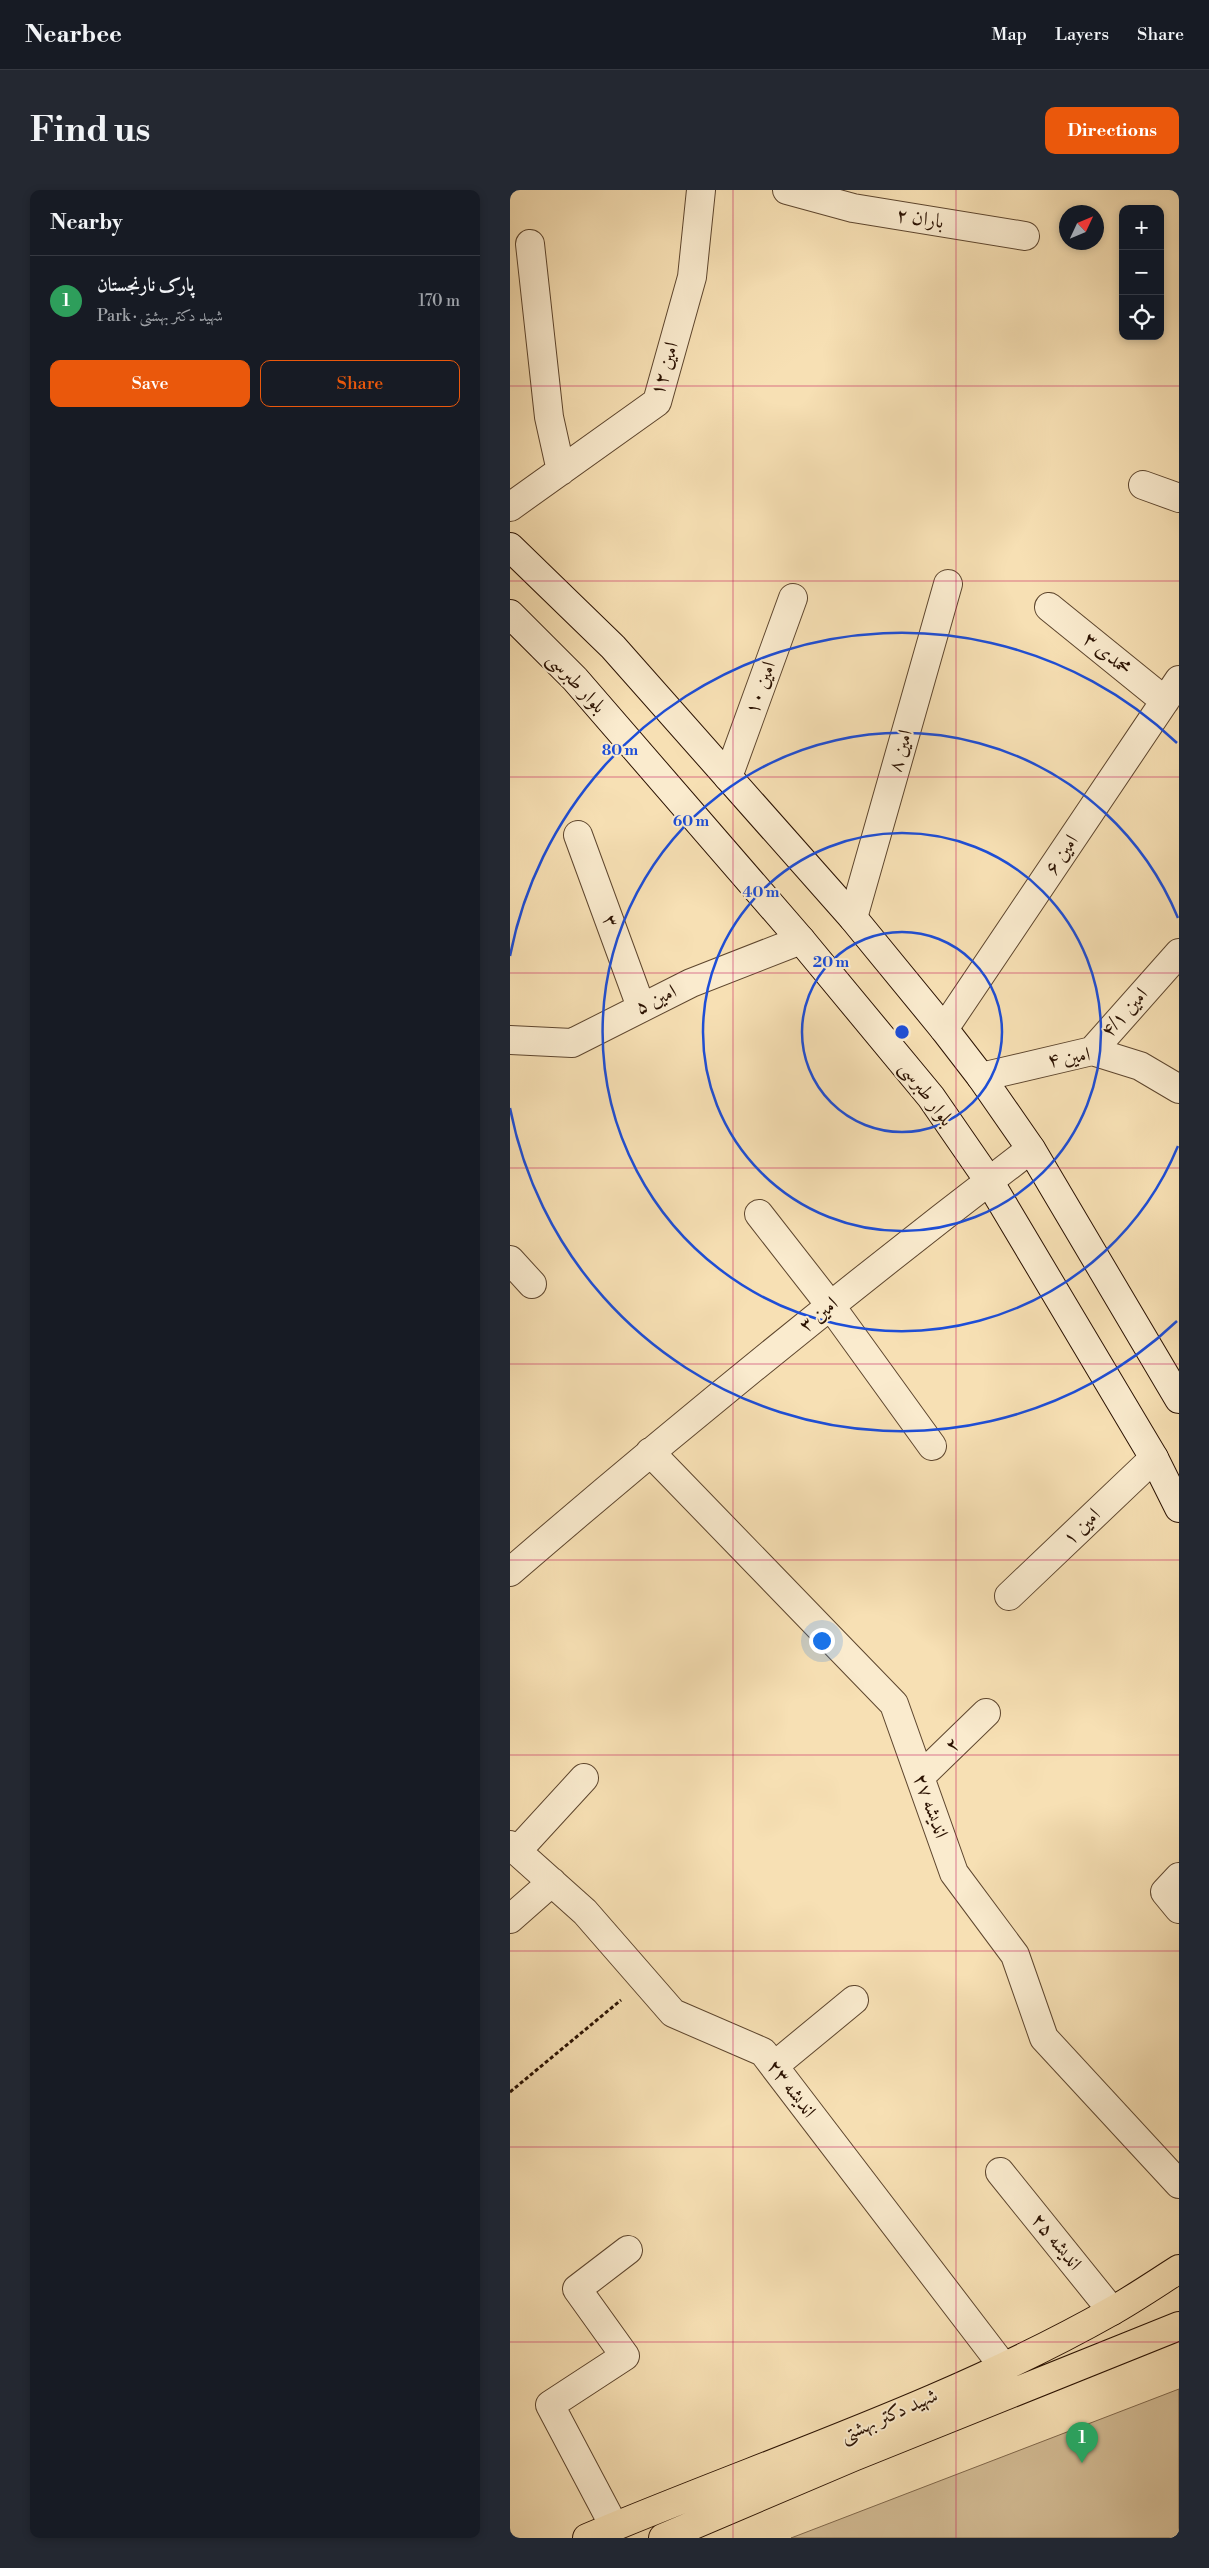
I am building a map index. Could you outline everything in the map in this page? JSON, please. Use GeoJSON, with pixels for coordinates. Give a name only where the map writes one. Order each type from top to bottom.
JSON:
{"type":"FeatureCollection","features":[{"type":"Feature","properties":{"kind":"main road","name":"شهید دکتر بهشتی"},"geometry":{"type":"LineString","coordinates":[[587,2538],[827,2443],[1003,2366],[1112,2311],[1179,2268]]}},
{"type":"Feature","properties":{"kind":"main road","name":"شهید دکتر بهشتی"},"geometry":{"type":"LineString","coordinates":[[663,2538],[853,2457],[1179,2326]]}},
{"type":"Feature","properties":{"kind":"street","name":"امین ۱۲"},"geometry":{"type":"LineString","coordinates":[[510,507],[657,402],[692,277],[702,190]]}},
{"type":"Feature","properties":{"kind":"street","name":"باران ۲"},"geometry":{"type":"LineString","coordinates":[[787,190],[853,208],[1025,236]]}},
{"type":"Feature","properties":{"kind":"street"},"geometry":{"type":"LineString","coordinates":[[530,244],[550,417],[561,471]]}},
{"type":"Feature","properties":{"kind":"street"},"geometry":{"type":"LineString","coordinates":[[1143,485],[1179,498]]}},
{"type":"Feature","properties":{"kind":"street"},"geometry":{"type":"LineString","coordinates":[[510,547],[613,647],[853,918],[981,1076],[1031,1149],[1179,1399]]}},
{"type":"Feature","properties":{"kind":"street","name":"امین ۸"},"geometry":{"type":"LineString","coordinates":[[853,918],[948,584]]}},
{"type":"Feature","properties":{"kind":"street","name":"امین ۱۰"},"geometry":{"type":"LineString","coordinates":[[728,777],[793,598]]}},
{"type":"Feature","properties":{"kind":"street","name":"محمدی ۳"},"geometry":{"type":"LineString","coordinates":[[1048,607],[1172,690]]}},
{"type":"Feature","properties":{"kind":"street","name":"بلوار طبرسی"},"geometry":{"type":"LineString","coordinates":[[510,614],[575,680],[801,940],[931,1097],[989,1181],[1154,1458],[1179,1508]]}},
{"type":"Feature","properties":{"kind":"street","name":"امین ۶"},"geometry":{"type":"LineString","coordinates":[[944,1029],[1172,690]]}},
{"type":"Feature","properties":{"kind":"street","name":"۳"},"geometry":{"type":"LineString","coordinates":[[578,835],[641,1007]]}},
{"type":"Feature","properties":{"kind":"street","name":"امین ۵"},"geometry":{"type":"LineString","coordinates":[[510,1040],[572,1044],[691,983],[801,940]]}},
{"type":"Feature","properties":{"kind":"street","name":"امین ۴/۱"},"geometry":{"type":"LineString","coordinates":[[1092,1051],[1179,953]]}},
{"type":"Feature","properties":{"kind":"street","name":"امین ۴"},"geometry":{"type":"LineString","coordinates":[[981,1076],[1092,1051],[1140,1066],[1179,1089]]}},
{"type":"Feature","properties":{"kind":"street","name":"امین ۳"},"geometry":{"type":"LineString","coordinates":[[510,1572],[650,1452],[830,1306],[1031,1149]]}},
{"type":"Feature","properties":{"kind":"street"},"geometry":{"type":"LineString","coordinates":[[759,1214],[830,1306],[932,1446]]}},
{"type":"Feature","properties":{"kind":"street"},"geometry":{"type":"LineString","coordinates":[[510,1260],[532,1284]]}},
{"type":"Feature","properties":{"kind":"street","name":"اندیشه ۲۷"},"geometry":{"type":"LineString","coordinates":[[650,1452],[894,1704],[954,1873],[1015,1955],[1044,2038],[1179,2184]]}},
{"type":"Feature","properties":{"kind":"street","name":"امین ۱"},"geometry":{"type":"LineString","coordinates":[[1009,1596],[1154,1458]]}},
{"type":"Feature","properties":{"kind":"street","name":"۲"},"geometry":{"type":"LineString","coordinates":[[920,1777],[986,1713]]}},
{"type":"Feature","properties":{"kind":"street"},"geometry":{"type":"LineString","coordinates":[[514,1848],[584,1778]]}},
{"type":"Feature","properties":{"kind":"street","name":"اندیشه ۲۳"},"geometry":{"type":"LineString","coordinates":[[514,1848],[585,1912],[673,2013],[763,2052],[1003,2366]]}},
{"type":"Feature","properties":{"kind":"street"},"geometry":{"type":"LineString","coordinates":[[1179,1877],[1165,1892],[1179,1909]]}},
{"type":"Feature","properties":{"kind":"street"},"geometry":{"type":"LineString","coordinates":[[510,1919],[552,1882]]}},
{"type":"Feature","properties":{"kind":"street"},"geometry":{"type":"LineString","coordinates":[[774,2066],[854,2000]]}},
{"type":"Feature","properties":{"kind":"street","name":"اندیشه ۲۵"},"geometry":{"type":"LineString","coordinates":[[1000,2172],[1112,2311]]}},
{"type":"Feature","properties":{"kind":"street"},"geometry":{"type":"LineString","coordinates":[[614,2526],[550,2404],[625,2356],[578,2289],[628,2250]]}},
{"type":"Feature","properties":{"kind":"path"},"geometry":{"type":"LineString","coordinates":[[510,2092],[644,1981]]}},
{"type":"Feature","properties":{"kind":"shaded area"},"geometry":{"type":"Polygon","coordinates":[[[1179,2389],[1179,2538],[791,2538],[1179,2389]]]}},
{"type":"Feature","properties":{"kind":"place","name":"پارک نارنجستان"},"geometry":{"type":"Point","coordinates":[1082,2463]}}]}
